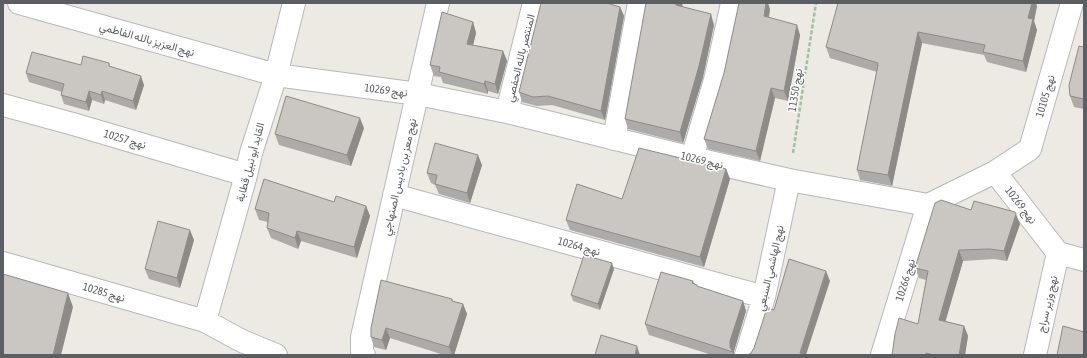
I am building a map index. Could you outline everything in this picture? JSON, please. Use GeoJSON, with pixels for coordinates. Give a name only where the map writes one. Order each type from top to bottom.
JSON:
{"type":"FeatureCollection","features":[{"type":"Feature","properties":{"kind":"street","name":"نهج العزيز بالله الفاطمي"},"geometry":{"type":"LineString","coordinates":[[19,3],[276,75]]}},
{"type":"Feature","properties":{"kind":"street","name":"القايد أبو نبيل قطابة"},"geometry":{"type":"LineString","coordinates":[[205,321],[251,153],[276,75],[294,3]]}},
{"type":"Feature","properties":{"kind":"street","name":"نهج معز بن باديس الصنهاجي"},"geometry":{"type":"LineString","coordinates":[[363,353],[362,337],[438,3]]}},
{"type":"Feature","properties":{"kind":"street","name":"المنتصر بالله الحفصي"},"geometry":{"type":"LineString","coordinates":[[507,112],[534,3]]}},
{"type":"Feature","properties":{"kind":"street"},"geometry":{"type":"LineString","coordinates":[[614,139],[639,3]]}},
{"type":"Feature","properties":{"kind":"street"},"geometry":{"type":"LineString","coordinates":[[692,158],[715,80],[732,3]]}},
{"type":"Feature","properties":{"kind":"street","name":"نهج 10105"},"geometry":{"type":"LineString","coordinates":[[995,172],[1030,149],[1072,3]]}},
{"type":"Feature","properties":{"kind":"street","name":"نهج 10269"},"geometry":{"type":"LineString","coordinates":[[276,75],[418,94],[507,112],[692,158],[789,180],[928,205]]}},
{"type":"Feature","properties":{"kind":"street","name":"نهج 10257"},"geometry":{"type":"LineString","coordinates":[[3,105],[246,175]]}},
{"type":"Feature","properties":{"kind":"street","name":"نهج 10269"},"geometry":{"type":"LineString","coordinates":[[995,172],[1058,253]]}},
{"type":"Feature","properties":{"kind":"street"},"geometry":{"type":"LineString","coordinates":[[928,205],[995,172]]}},
{"type":"Feature","properties":{"kind":"street","name":"نهج الهاشمي السبعي"},"geometry":{"type":"LineString","coordinates":[[746,355],[764,297],[789,180]]}},
{"type":"Feature","properties":{"kind":"street","name":"نهج 10264"},"geometry":{"type":"LineString","coordinates":[[394,195],[764,297]]}},
{"type":"Feature","properties":{"kind":"street","name":"نهج 10266"},"geometry":{"type":"LineString","coordinates":[[882,355],[928,205]]}},
{"type":"Feature","properties":{"kind":"street"},"geometry":{"type":"LineString","coordinates":[[1058,253],[1084,260]]}},
{"type":"Feature","properties":{"kind":"street","name":"نهج وزير سراج"},"geometry":{"type":"LineString","coordinates":[[1035,355],[1058,253]]}},
{"type":"Feature","properties":{"kind":"street","name":"نهج 10285"},"geometry":{"type":"LineString","coordinates":[[3,263],[205,321],[242,341],[276,355]]}},
{"type":"Feature","properties":{"kind":"path","name":"نهج 11350"},"geometry":{"type":"LineString","coordinates":[[789,180],[816,3]]}},
{"type":"Feature","properties":{"kind":"building"},"geometry":{"type":"Polygon","coordinates":[[[541,3],[607,3],[620,7],[601,111],[548,96],[533,97],[519,92],[541,3]]]}},
{"type":"Feature","properties":{"kind":"building"},"geometry":{"type":"Polygon","coordinates":[[[646,3],[676,3],[676,5],[711,14],[699,66],[680,132],[625,119],[646,3]]]}},
{"type":"Feature","properties":{"kind":"building"},"geometry":{"type":"Polygon","coordinates":[[[739,3],[766,3],[764,16],[797,25],[784,91],[771,88],[756,151],[704,139],[724,73],[739,3]]]}},
{"type":"Feature","properties":{"kind":"building"},"geometry":{"type":"Polygon","coordinates":[[[838,3],[1032,3],[1028,18],[1033,19],[1023,61],[983,52],[985,45],[918,32],[888,175],[857,170],[878,63],[826,47],[838,3]]]}},
{"type":"Feature","properties":{"kind":"building"},"geometry":{"type":"Polygon","coordinates":[[[442,12],[473,22],[467,44],[503,51],[495,84],[485,81],[484,84],[439,72],[440,67],[430,65],[442,12]]]}},
{"type":"Feature","properties":{"kind":"building"},"geometry":{"type":"Polygon","coordinates":[[[1079,46],[1084,47],[1084,99],[1070,96],[1069,85],[1079,46]]]}},
{"type":"Feature","properties":{"kind":"building"},"geometry":{"type":"Polygon","coordinates":[[[32,52],[81,65],[83,56],[109,63],[109,66],[141,76],[133,101],[102,91],[101,95],[89,91],[86,102],[61,95],[64,84],[26,73],[32,52]]]}},
{"type":"Feature","properties":{"kind":"building"},"geometry":{"type":"Polygon","coordinates":[[[286,96],[360,118],[347,155],[275,134],[286,96]]]}},
{"type":"Feature","properties":{"kind":"building"},"geometry":{"type":"Polygon","coordinates":[[[435,143],[478,155],[467,193],[435,184],[437,175],[427,173],[435,143]]]}},
{"type":"Feature","properties":{"kind":"building"},"geometry":{"type":"Polygon","coordinates":[[[639,148],[726,169],[700,257],[566,220],[577,184],[622,199],[639,148]]]}},
{"type":"Feature","properties":{"kind":"building"},"geometry":{"type":"Polygon","coordinates":[[[264,179],[334,202],[336,196],[366,206],[354,247],[297,231],[295,238],[267,228],[269,213],[255,209],[264,179]]]}},
{"type":"Feature","properties":{"kind":"building"},"geometry":{"type":"Polygon","coordinates":[[[941,200],[971,210],[974,201],[1015,212],[1016,214],[1004,251],[990,249],[959,250],[939,320],[964,326],[959,355],[934,355],[926,353],[926,355],[892,355],[899,318],[918,324],[928,271],[915,268],[935,203],[941,200]]]}},
{"type":"Feature","properties":{"kind":"building"},"geometry":{"type":"Polygon","coordinates":[[[158,221],[190,230],[177,278],[145,269],[158,221]]]}},
{"type":"Feature","properties":{"kind":"building"},"geometry":{"type":"Polygon","coordinates":[[[584,255],[612,263],[598,304],[571,295],[584,255]]]}},
{"type":"Feature","properties":{"kind":"building"},"geometry":{"type":"Polygon","coordinates":[[[789,259],[826,271],[800,353],[806,355],[748,355],[754,348],[767,308],[774,310],[789,259]]]}},
{"type":"Feature","properties":{"kind":"building"},"geometry":{"type":"Polygon","coordinates":[[[661,272],[693,281],[692,283],[697,286],[743,301],[730,341],[730,347],[733,352],[645,324],[661,272]]]}},
{"type":"Feature","properties":{"kind":"building"},"geometry":{"type":"Polygon","coordinates":[[[3,274],[68,293],[53,355],[3,355],[3,274]]]}},
{"type":"Feature","properties":{"kind":"building"},"geometry":{"type":"Polygon","coordinates":[[[381,280],[452,299],[452,301],[463,304],[449,347],[386,328],[382,340],[371,337],[371,328],[381,280]]]}},
{"type":"Feature","properties":{"kind":"building"},"geometry":{"type":"Polygon","coordinates":[[[1063,326],[1084,332],[1084,355],[1057,355],[1063,326]]]}},
{"type":"Feature","properties":{"kind":"building"},"geometry":{"type":"Polygon","coordinates":[[[601,335],[637,346],[635,355],[595,355],[601,335]]]}}]}
